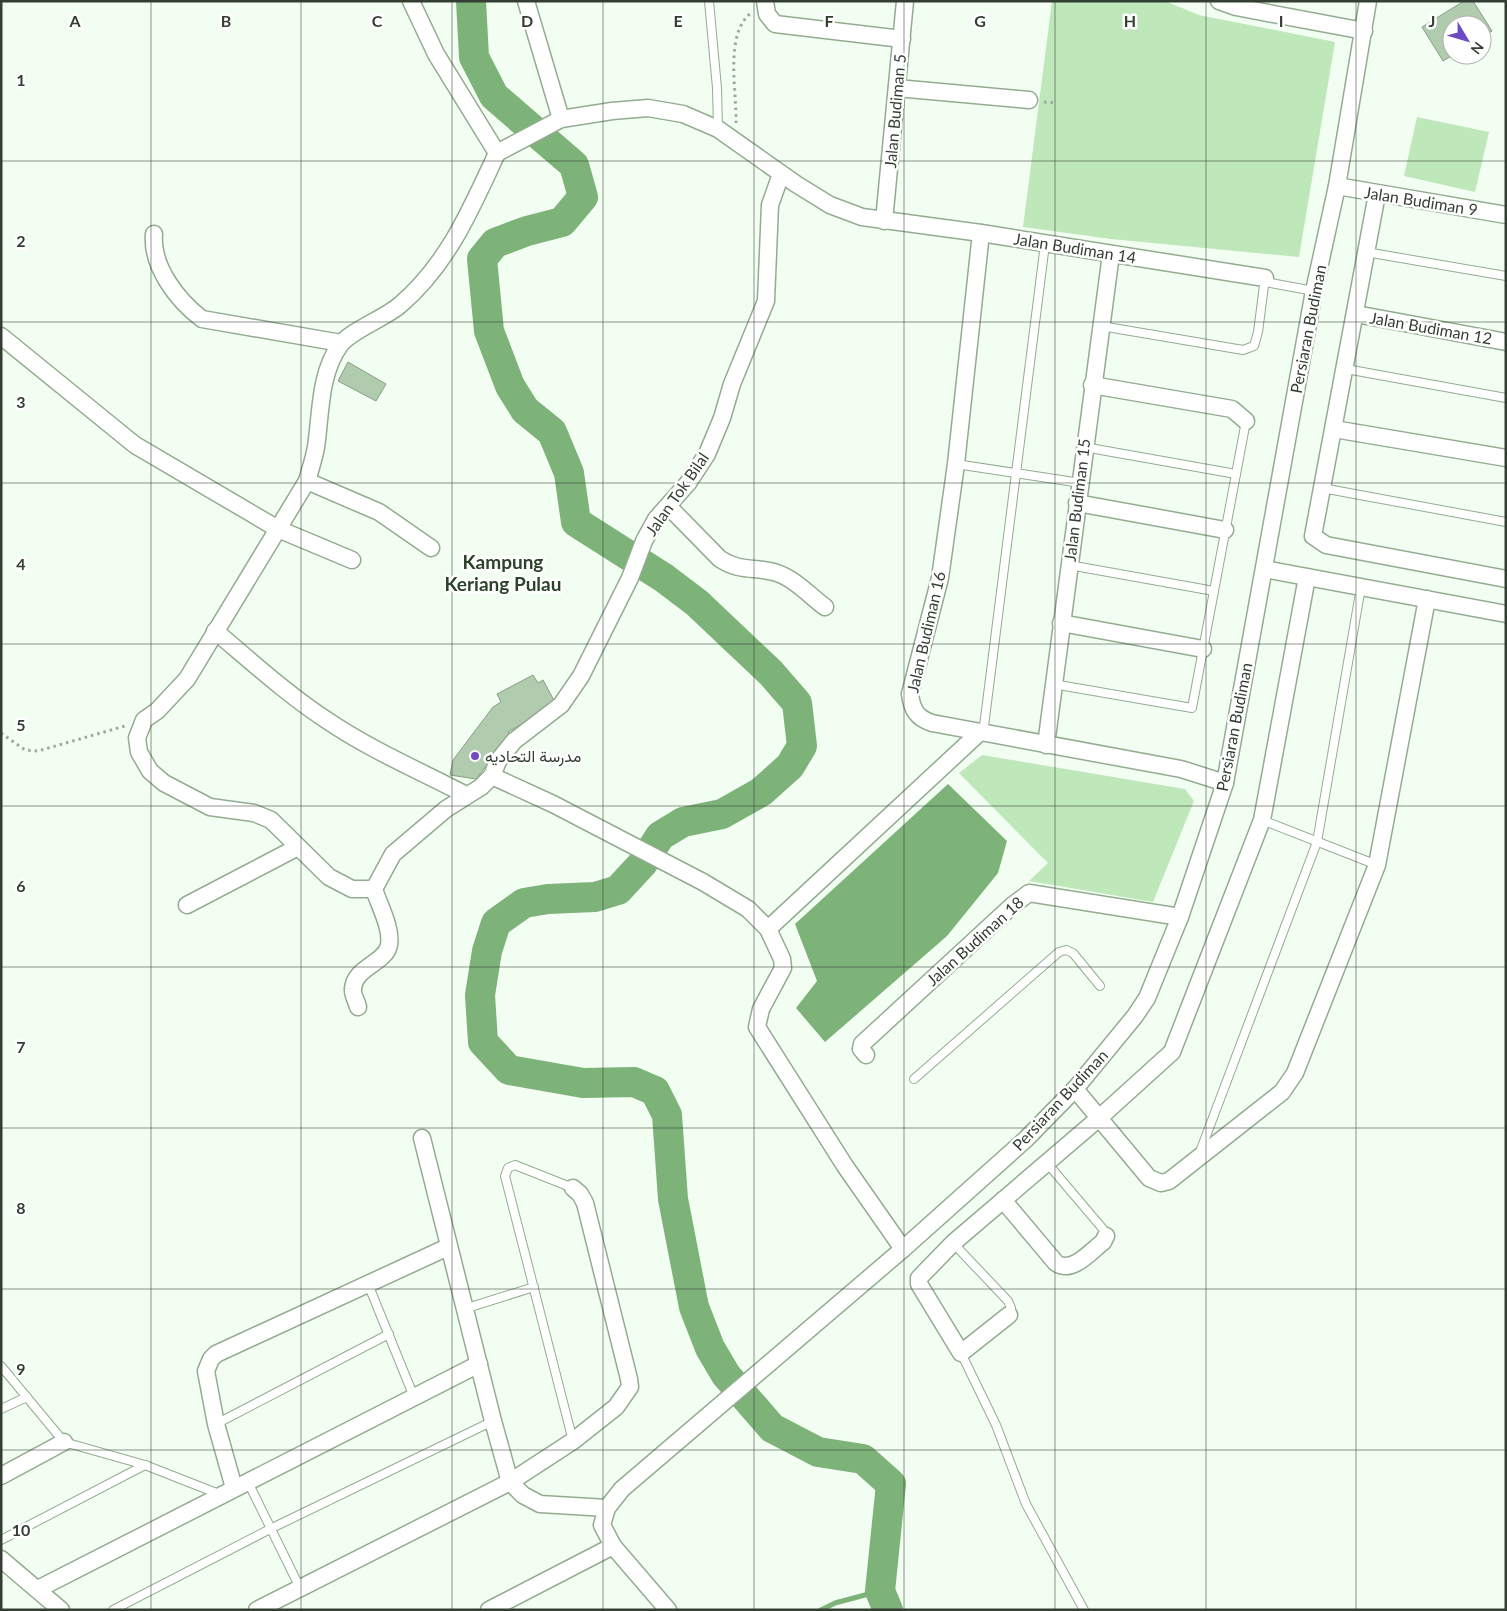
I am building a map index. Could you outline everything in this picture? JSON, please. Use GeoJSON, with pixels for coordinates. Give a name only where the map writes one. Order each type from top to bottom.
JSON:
{"type":"FeatureCollection","features":[{"type":"Feature","properties":{"kind":"street"},"geometry":{"type":"LineString","coordinates":[[411,1],[436,54],[501,150]]}},
{"type":"Feature","properties":{"kind":"street"},"geometry":{"type":"LineString","coordinates":[[374,889],[352,889],[329,877],[271,820],[254,813],[210,807],[164,784],[150,771],[139,752],[137,738],[144,720],[157,710],[187,679],[307,480],[316,448],[322,390],[334,356],[341,343],[399,306],[424,281],[449,251],[501,150],[561,119],[526,1]]}},
{"type":"Feature","properties":{"kind":"street","name":"Jalan Budiman 5"},"geometry":{"type":"LineString","coordinates":[[884,220],[905,1]]}},
{"type":"Feature","properties":{"kind":"street"},"geometry":{"type":"LineString","coordinates":[[1219,1],[1236,7],[1364,31]]}},
{"type":"Feature","properties":{"kind":"street","name":"Persiaran Budiman"},"geometry":{"type":"LineString","coordinates":[[606,1508],[622,1489],[716,1411],[903,1249],[1026,1139],[1075,1089],[1135,1016],[1147,998],[1180,917],[1225,783],[1314,291],[1337,186],[1368,1]]}},
{"type":"Feature","properties":{"kind":"street"},"geometry":{"type":"LineString","coordinates":[[766,8],[774,24],[902,39]]}},
{"type":"Feature","properties":{"kind":"street"},"geometry":{"type":"LineString","coordinates":[[897,88],[1029,100]]}},
{"type":"Feature","properties":{"kind":"street","name":"Jalan Budiman 14"},"geometry":{"type":"LineString","coordinates":[[561,119],[612,111],[648,108],[683,114],[718,129],[781,174],[830,205],[862,217],[980,233],[1265,280]]}},
{"type":"Feature","properties":{"kind":"street","name":"Jalan Tok Bilal"},"geometry":{"type":"LineString","coordinates":[[492,776],[498,761],[514,741],[561,705],[581,676],[605,632],[630,578],[637,555],[656,519],[688,483],[706,454],[722,418],[732,384],[766,301],[770,205],[781,174]]}},
{"type":"Feature","properties":{"kind":"street","name":"Jalan Budiman 9"},"geometry":{"type":"LineString","coordinates":[[1337,186],[1505,214]]}},
{"type":"Feature","properties":{"kind":"street"},"geometry":{"type":"LineString","coordinates":[[1377,194],[1346,369],[1313,536],[1319,542],[1506,579]]}},
{"type":"Feature","properties":{"kind":"street","name":"Jalan Budiman 16"},"geometry":{"type":"LineString","coordinates":[[980,233],[956,464],[940,578],[910,694],[912,706],[918,716],[926,721],[981,734],[1181,769],[1225,783]]}},
{"type":"Feature","properties":{"kind":"street"},"geometry":{"type":"LineString","coordinates":[[154,234],[153,246],[162,272],[185,306],[202,319],[341,343]]}},
{"type":"Feature","properties":{"kind":"street","name":"Jalan Budiman 15"},"geometry":{"type":"LineString","coordinates":[[1046,745],[1110,254]]}},
{"type":"Feature","properties":{"kind":"street","name":"Jalan Budiman 12"},"geometry":{"type":"LineString","coordinates":[[1356,314],[1506,342]]}},
{"type":"Feature","properties":{"kind":"street"},"geometry":{"type":"LineString","coordinates":[[1,336],[135,445],[278,529],[352,560]]}},
{"type":"Feature","properties":{"kind":"street"},"geometry":{"type":"LineString","coordinates":[[1092,385],[1232,409],[1246,421]]}},
{"type":"Feature","properties":{"kind":"street"},"geometry":{"type":"LineString","coordinates":[[1334,429],[1506,458]]}},
{"type":"Feature","properties":{"kind":"street"},"geometry":{"type":"LineString","coordinates":[[307,480],[379,512],[431,548]]}},
{"type":"Feature","properties":{"kind":"street"},"geometry":{"type":"LineString","coordinates":[[1077,503],[1225,530]]}},
{"type":"Feature","properties":{"kind":"street"},"geometry":{"type":"LineString","coordinates":[[668,506],[720,559],[730,566],[777,573],[788,578],[825,607]]}},
{"type":"Feature","properties":{"kind":"street"},"geometry":{"type":"LineString","coordinates":[[1264,569],[1506,614]]}},
{"type":"Feature","properties":{"kind":"street"},"geometry":{"type":"LineString","coordinates":[[1009,1315],[962,1353],[919,1284],[922,1273],[953,1243],[1098,1119],[1172,1052],[1262,820],[1307,577]]}},
{"type":"Feature","properties":{"kind":"street"},"geometry":{"type":"LineString","coordinates":[[1075,1089],[1149,1178],[1154,1181],[1169,1181],[1197,1161],[1290,1084],[1377,866],[1427,599]]}},
{"type":"Feature","properties":{"kind":"street"},"geometry":{"type":"LineString","coordinates":[[1061,623],[1203,649]]}},
{"type":"Feature","properties":{"kind":"street"},"geometry":{"type":"LineString","coordinates":[[215,631],[297,700],[330,723],[381,753],[466,795]]}},
{"type":"Feature","properties":{"kind":"street"},"geometry":{"type":"LineString","coordinates":[[768,929],[981,734]]}},
{"type":"Feature","properties":{"kind":"street"},"geometry":{"type":"LineString","coordinates":[[358,1007],[353,989],[357,978],[374,961],[384,955],[389,946],[389,933],[374,889],[393,854],[446,808],[481,787],[492,776],[703,882],[748,909],[768,929],[782,959],[783,968],[761,1009],[757,1028],[845,1166],[903,1249]]}},
{"type":"Feature","properties":{"kind":"street"},"geometry":{"type":"LineString","coordinates":[[187,906],[298,847]]}},
{"type":"Feature","properties":{"kind":"street","name":"Jalan Budiman 18"},"geometry":{"type":"LineString","coordinates":[[866,1055],[861,1050],[862,1044],[1013,905],[1029,893],[1180,917]]}},
{"type":"Feature","properties":{"kind":"street"},"geometry":{"type":"LineString","coordinates":[[422,1138],[448,1247],[510,1482],[523,1495],[540,1504],[606,1508],[602,1525],[613,1546],[668,1610]]}},
{"type":"Feature","properties":{"kind":"street"},"geometry":{"type":"LineString","coordinates":[[257,1610],[510,1482],[573,1440],[616,1407],[630,1387],[585,1203],[580,1194],[573,1188]]}},
{"type":"Feature","properties":{"kind":"street"},"geometry":{"type":"LineString","coordinates":[[1003,1200],[1056,1263],[1062,1267],[1070,1267],[1103,1242],[1106,1236]]}},
{"type":"Feature","properties":{"kind":"street"},"geometry":{"type":"LineString","coordinates":[[234,1488],[216,1424],[206,1371],[211,1359],[216,1354],[448,1247]]}},
{"type":"Feature","properties":{"kind":"street"},"geometry":{"type":"LineString","coordinates":[[38,1589],[479,1364]]}},
{"type":"Feature","properties":{"kind":"street"},"geometry":{"type":"LineString","coordinates":[[1,1476],[64,1442]]}},
{"type":"Feature","properties":{"kind":"street"},"geometry":{"type":"LineString","coordinates":[[489,1610],[613,1546]]}},
{"type":"Feature","properties":{"kind":"street"},"geometry":{"type":"LineString","coordinates":[[1,1559],[61,1610]]}},
{"type":"Feature","properties":{"kind":"lane"},"geometry":{"type":"LineString","coordinates":[[709,1],[717,88],[718,129]]}},
{"type":"Feature","properties":{"kind":"lane"},"geometry":{"type":"LineString","coordinates":[[981,734],[1046,244]]}},
{"type":"Feature","properties":{"kind":"lane"},"geometry":{"type":"LineString","coordinates":[[1366,252],[1506,276]]}},
{"type":"Feature","properties":{"kind":"lane"},"geometry":{"type":"LineString","coordinates":[[1101,326],[1243,350],[1254,346],[1265,280],[1314,291]]}},
{"type":"Feature","properties":{"kind":"lane"},"geometry":{"type":"LineString","coordinates":[[1346,369],[1506,398]]}},
{"type":"Feature","properties":{"kind":"lane"},"geometry":{"type":"LineString","coordinates":[[1054,684],[1192,708],[1246,421]]}},
{"type":"Feature","properties":{"kind":"lane"},"geometry":{"type":"LineString","coordinates":[[1084,447],[1236,474]]}},
{"type":"Feature","properties":{"kind":"lane"},"geometry":{"type":"LineString","coordinates":[[956,464],[1081,483]]}},
{"type":"Feature","properties":{"kind":"lane"},"geometry":{"type":"LineString","coordinates":[[1322,488],[1506,522]]}},
{"type":"Feature","properties":{"kind":"lane"},"geometry":{"type":"LineString","coordinates":[[1069,565],[1214,592]]}},
{"type":"Feature","properties":{"kind":"lane"},"geometry":{"type":"LineString","coordinates":[[1197,1161],[1317,842],[1361,587]]}},
{"type":"Feature","properties":{"kind":"lane"},"geometry":{"type":"LineString","coordinates":[[1262,820],[1377,866]]}},
{"type":"Feature","properties":{"kind":"lane"},"geometry":{"type":"LineString","coordinates":[[914,1079],[1059,952],[1066,950],[1073,953],[1100,986]]}},
{"type":"Feature","properties":{"kind":"lane"},"geometry":{"type":"LineString","coordinates":[[1047,1163],[1103,1229],[1106,1236]]}},
{"type":"Feature","properties":{"kind":"lane"},"geometry":{"type":"LineString","coordinates":[[573,1188],[515,1166],[508,1168],[505,1176],[573,1440]]}},
{"type":"Feature","properties":{"kind":"lane"},"geometry":{"type":"LineString","coordinates":[[953,1243],[1008,1301],[1011,1308],[1009,1315]]}},
{"type":"Feature","properties":{"kind":"lane"},"geometry":{"type":"LineString","coordinates":[[368,1284],[414,1397]]}},
{"type":"Feature","properties":{"kind":"lane"},"geometry":{"type":"LineString","coordinates":[[464,1308],[534,1287]]}},
{"type":"Feature","properties":{"kind":"lane"},"geometry":{"type":"LineString","coordinates":[[216,1424],[389,1334]]}},
{"type":"Feature","properties":{"kind":"lane"},"geometry":{"type":"LineString","coordinates":[[962,1353],[996,1425],[1026,1504],[1084,1610]]}},
{"type":"Feature","properties":{"kind":"lane"},"geometry":{"type":"LineString","coordinates":[[1,1366],[64,1442],[234,1488],[272,1528],[300,1588]]}},
{"type":"Feature","properties":{"kind":"lane"},"geometry":{"type":"LineString","coordinates":[[1,1409],[27,1396]]}},
{"type":"Feature","properties":{"kind":"lane"},"geometry":{"type":"LineString","coordinates":[[113,1610],[272,1528],[493,1421]]}},
{"type":"Feature","properties":{"kind":"lane"},"geometry":{"type":"LineString","coordinates":[[1,1540],[145,1465]]}},
{"type":"Feature","properties":{"kind":"path"},"geometry":{"type":"LineString","coordinates":[[735,140],[733,67],[738,29],[750,12],[766,8]]}},
{"type":"Feature","properties":{"kind":"path"},"geometry":{"type":"LineString","coordinates":[[1,734],[26,750],[38,751],[144,720]]}},
{"type":"Feature","properties":{"kind":"shaded area"},"geometry":{"type":"Polygon","coordinates":[[[1052,1],[1165,1],[1199,15],[1335,42],[1299,257],[1111,239],[1023,227],[1052,1]]]}},
{"type":"Feature","properties":{"kind":"shaded area"},"geometry":{"type":"Polygon","coordinates":[[[1417,117],[1489,132],[1475,192],[1404,176],[1417,117]]]}},
{"type":"Feature","properties":{"kind":"shaded area"},"geometry":{"type":"Polygon","coordinates":[[[982,755],[1185,789],[1194,801],[1153,902],[1029,881],[1048,863],[959,773],[982,755]]]}},
{"type":"Feature","properties":{"kind":"shaded area"},"geometry":{"type":"Polygon","coordinates":[[[948,784],[1007,841],[998,873],[947,936],[825,1042],[796,1008],[817,981],[795,924],[948,784]]]}},
{"type":"Feature","properties":{"kind":"building"},"geometry":{"type":"Polygon","coordinates":[[[1464,1],[1473,1],[1482,15],[1442,15],[1442,59],[1422,27],[1464,1]]]}},
{"type":"Feature","properties":{"kind":"building"},"geometry":{"type":"Polygon","coordinates":[[[348,362],[386,384],[376,401],[338,381],[348,362]]]}},
{"type":"Feature","properties":{"kind":"building"},"geometry":{"type":"Polygon","coordinates":[[[533,675],[538,683],[543,680],[556,704],[508,732],[511,734],[476,779],[450,775],[453,760],[493,707],[501,702],[497,694],[533,675]]]}},
{"type":"Feature","properties":{"kind":"waterway"},"geometry":{"type":"LineString","coordinates":[[471,1],[474,57],[494,96],[574,165],[583,197],[562,222],[527,231],[495,243],[482,259],[489,331],[510,386],[525,410],[552,432],[569,473],[576,522],[664,578],[697,603],[771,673],[797,703],[802,746],[790,766],[761,792],[722,814],[683,822],[660,836],[643,863],[618,890],[595,897],[548,899],[524,903],[496,923],[487,951],[480,995],[483,1042],[509,1070],[583,1083],[634,1082],[655,1091],[667,1115],[673,1199],[694,1307],[710,1348],[726,1375],[772,1428],[818,1452],[863,1459],[891,1484],[880,1591],[888,1610]]}},
{"type":"Feature","properties":{"kind":"waterway"},"geometry":{"type":"LineString","coordinates":[[821,1610],[835,1603],[880,1591]]}},
{"type":"Feature","properties":{"kind":"place","name":"مدرسة التحاديه"},"geometry":{"type":"Point","coordinates":[475,756]}},
{"type":"Feature","properties":{"kind":"district","name":"Kampung Keriang Pulau"},"geometry":{"type":"Point","coordinates":[503,573]}}]}
